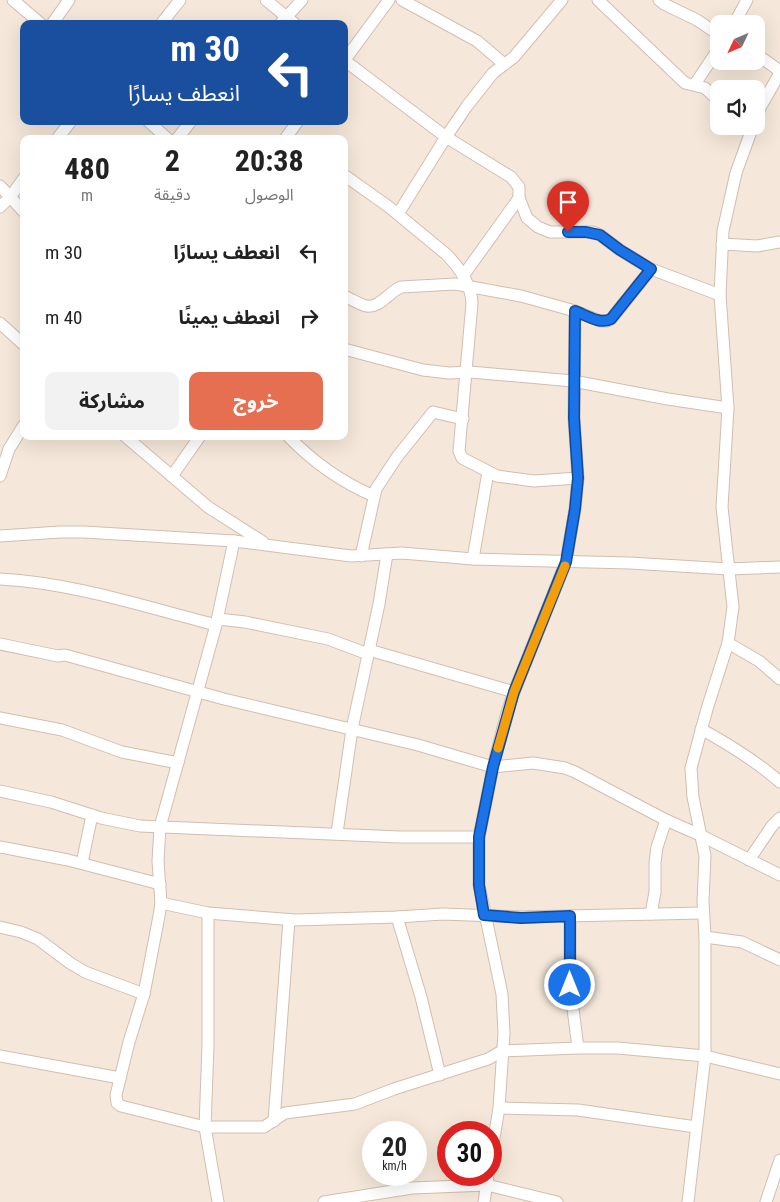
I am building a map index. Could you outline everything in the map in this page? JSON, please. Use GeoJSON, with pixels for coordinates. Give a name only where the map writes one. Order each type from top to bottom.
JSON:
{"type":"FeatureCollection","features":[{"type":"Feature","properties":{"kind":"street"},"geometry":{"type":"LineString","coordinates":[[13,0],[36,20]]}},
{"type":"Feature","properties":{"kind":"street"},"geometry":{"type":"LineString","coordinates":[[55,20],[69,0]]}},
{"type":"Feature","properties":{"kind":"street"},"geometry":{"type":"LineString","coordinates":[[163,20],[180,0]]}},
{"type":"Feature","properties":{"kind":"street"},"geometry":{"type":"LineString","coordinates":[[266,0],[285,20]]}},
{"type":"Feature","properties":{"kind":"street"},"geometry":{"type":"LineString","coordinates":[[288,20],[302,0]]}},
{"type":"Feature","properties":{"kind":"street"},"geometry":{"type":"LineString","coordinates":[[348,56],[389,0]]}},
{"type":"Feature","properties":{"kind":"street"},"geometry":{"type":"LineString","coordinates":[[402,0],[476,41],[493,53],[504,64]]}},
{"type":"Feature","properties":{"kind":"street"},"geometry":{"type":"LineString","coordinates":[[398,214],[467,106],[493,73],[514,57],[562,0]]}},
{"type":"Feature","properties":{"kind":"street"},"geometry":{"type":"LineString","coordinates":[[598,0],[685,83],[696,84],[710,93]]}},
{"type":"Feature","properties":{"kind":"street"},"geometry":{"type":"LineString","coordinates":[[659,0],[710,29]]}},
{"type":"Feature","properties":{"kind":"street"},"geometry":{"type":"LineString","coordinates":[[739,15],[747,0]]}},
{"type":"Feature","properties":{"kind":"street"},"geometry":{"type":"LineString","coordinates":[[765,61],[780,72],[765,99]]}},
{"type":"Feature","properties":{"kind":"street"},"geometry":{"type":"LineString","coordinates":[[696,84],[710,62]]}},
{"type":"Feature","properties":{"kind":"street"},"geometry":{"type":"LineString","coordinates":[[348,64],[446,137],[511,177],[519,187],[519,198],[527,218],[538,227],[550,232],[593,232],[651,269],[720,295]]}},
{"type":"Feature","properties":{"kind":"street"},"geometry":{"type":"LineString","coordinates":[[60,135],[69,125]]}},
{"type":"Feature","properties":{"kind":"street"},"geometry":{"type":"LineString","coordinates":[[152,125],[164,135]]}},
{"type":"Feature","properties":{"kind":"street"},"geometry":{"type":"LineString","coordinates":[[180,135],[188,125]]}},
{"type":"Feature","properties":{"kind":"street"},"geometry":{"type":"LineString","coordinates":[[688,1202],[705,1056],[705,856],[693,797],[691,768],[728,643],[732,607],[722,507],[728,408],[720,295],[723,232],[736,173],[747,135]]}},
{"type":"Feature","properties":{"kind":"street"},"geometry":{"type":"LineString","coordinates":[[348,178],[398,214],[446,254],[453,261],[469,287],[472,303],[460,455],[462,458],[497,476],[534,481],[578,478]]}},
{"type":"Feature","properties":{"kind":"street"},"geometry":{"type":"LineString","coordinates":[[0,207],[20,184]]}},
{"type":"Feature","properties":{"kind":"street"},"geometry":{"type":"LineString","coordinates":[[0,186],[20,207]]}},
{"type":"Feature","properties":{"kind":"street"},"geometry":{"type":"LineString","coordinates":[[462,276],[519,198]]}},
{"type":"Feature","properties":{"kind":"street"},"geometry":{"type":"LineString","coordinates":[[722,244],[757,246],[780,242]]}},
{"type":"Feature","properties":{"kind":"street"},"geometry":{"type":"LineString","coordinates":[[348,298],[368,306],[374,306],[395,289],[455,284],[490,292],[512,294],[575,311],[607,322],[651,269]]}},
{"type":"Feature","properties":{"kind":"street"},"geometry":{"type":"LineString","coordinates":[[497,1121],[504,1033],[502,994],[479,885],[479,837],[493,767],[514,692],[566,562],[578,478],[573,381],[575,311]]}},
{"type":"Feature","properties":{"kind":"street"},"geometry":{"type":"LineString","coordinates":[[0,322],[20,341]]}},
{"type":"Feature","properties":{"kind":"street"},"geometry":{"type":"LineString","coordinates":[[348,350],[423,370],[573,381],[728,408]]}},
{"type":"Feature","properties":{"kind":"street"},"geometry":{"type":"LineString","coordinates":[[362,556],[376,489],[396,457],[431,413],[436,411],[463,419]]}},
{"type":"Feature","properties":{"kind":"street"},"geometry":{"type":"LineString","coordinates":[[0,476],[9,449],[20,431]]}},
{"type":"Feature","properties":{"kind":"street"},"geometry":{"type":"LineString","coordinates":[[130,440],[208,507],[267,545]]}},
{"type":"Feature","properties":{"kind":"street"},"geometry":{"type":"LineString","coordinates":[[172,476],[197,440]]}},
{"type":"Feature","properties":{"kind":"street"},"geometry":{"type":"LineString","coordinates":[[292,440],[311,459],[352,486],[374,496]]}},
{"type":"Feature","properties":{"kind":"street"},"geometry":{"type":"LineString","coordinates":[[473,559],[488,472]]}},
{"type":"Feature","properties":{"kind":"street"},"geometry":{"type":"LineString","coordinates":[[0,536],[84,532],[234,541],[362,556],[402,553],[473,559],[630,563],[729,569],[780,567]]}},
{"type":"Feature","properties":{"kind":"street"},"geometry":{"type":"LineString","coordinates":[[234,541],[217,622],[160,827],[158,861],[161,903],[144,994],[120,1078],[116,1100],[121,1106],[205,1127],[264,1127],[286,1113],[355,1104],[394,1089],[440,1076],[502,1052],[578,1048],[618,1048],[705,1056],[780,1074]]}},
{"type":"Feature","properties":{"kind":"street"},"geometry":{"type":"LineString","coordinates":[[337,833],[352,729],[387,554]]}},
{"type":"Feature","properties":{"kind":"street"},"geometry":{"type":"LineString","coordinates":[[0,579],[54,584],[217,622],[245,622],[328,639],[368,652],[514,692]]}},
{"type":"Feature","properties":{"kind":"street"},"geometry":{"type":"LineString","coordinates":[[728,643],[759,661],[780,679]]}},
{"type":"Feature","properties":{"kind":"street"},"geometry":{"type":"LineString","coordinates":[[0,644],[58,656],[65,655],[197,692],[418,745],[493,767],[533,764],[565,768],[666,820],[780,875]]}},
{"type":"Feature","properties":{"kind":"street"},"geometry":{"type":"LineString","coordinates":[[0,718],[62,730],[122,752],[178,763]]}},
{"type":"Feature","properties":{"kind":"street"},"geometry":{"type":"LineString","coordinates":[[701,730],[734,747],[780,782]]}},
{"type":"Feature","properties":{"kind":"street"},"geometry":{"type":"LineString","coordinates":[[0,791],[51,802],[92,815],[140,826],[400,837],[479,837]]}},
{"type":"Feature","properties":{"kind":"street"},"geometry":{"type":"LineString","coordinates":[[82,863],[92,815]]}},
{"type":"Feature","properties":{"kind":"street"},"geometry":{"type":"LineString","coordinates":[[749,860],[772,826],[780,818]]}},
{"type":"Feature","properties":{"kind":"street"},"geometry":{"type":"LineString","coordinates":[[651,914],[655,892],[657,847],[666,820]]}},
{"type":"Feature","properties":{"kind":"street"},"geometry":{"type":"LineString","coordinates":[[0,847],[82,863],[160,884]]}},
{"type":"Feature","properties":{"kind":"street"},"geometry":{"type":"LineString","coordinates":[[161,903],[208,914],[290,920],[442,914],[521,918],[704,913]]}},
{"type":"Feature","properties":{"kind":"street"},"geometry":{"type":"LineString","coordinates":[[208,914],[208,1045],[205,1127],[218,1202]]}},
{"type":"Feature","properties":{"kind":"street"},"geometry":{"type":"LineString","coordinates":[[570,916],[570,985],[578,1048]]}},
{"type":"Feature","properties":{"kind":"street"},"geometry":{"type":"LineString","coordinates":[[397,917],[421,997],[440,1076]]}},
{"type":"Feature","properties":{"kind":"street"},"geometry":{"type":"LineString","coordinates":[[274,1121],[290,920]]}},
{"type":"Feature","properties":{"kind":"street"},"geometry":{"type":"LineString","coordinates":[[0,927],[21,932],[38,939],[85,972],[144,994]]}},
{"type":"Feature","properties":{"kind":"street"},"geometry":{"type":"LineString","coordinates":[[705,937],[742,942],[780,960]]}},
{"type":"Feature","properties":{"kind":"street"},"geometry":{"type":"LineString","coordinates":[[0,1056],[120,1078]]}},
{"type":"Feature","properties":{"kind":"street"},"geometry":{"type":"LineString","coordinates":[[499,1108],[578,1110],[696,1127]]}},
{"type":"Feature","properties":{"kind":"street"},"geometry":{"type":"LineString","coordinates":[[766,1202],[780,1162]]}},
{"type":"Feature","properties":{"kind":"street"},"geometry":{"type":"LineString","coordinates":[[324,1202],[437,1185]]}},
{"type":"Feature","properties":{"kind":"street"},"geometry":{"type":"LineString","coordinates":[[502,1185],[557,1202]]}},
{"type":"Feature","properties":{"kind":"street"},"geometry":{"type":"LineString","coordinates":[[484,1202],[486,1186]]}},
{"type":"Feature","properties":{"kind":"shaded area"},"geometry":{"type":"Polygon","coordinates":[[[0,0],[780,0],[780,1202],[0,1202],[0,0]]]}},
{"type":"Feature","properties":{"kind":"slow traffic"},"geometry":{"type":"LineString","coordinates":[[498,748],[514,692],[565,566]]}},
{"type":"Feature","properties":{"kind":"route"},"geometry":{"type":"LineString","coordinates":[[568,232],[593,232],[600,235],[651,269],[607,322],[575,311],[573,366],[578,478],[575,509],[566,562],[506,716],[493,767],[479,837],[479,885],[484,915],[521,918],[570,916],[570,985]]}}]}
